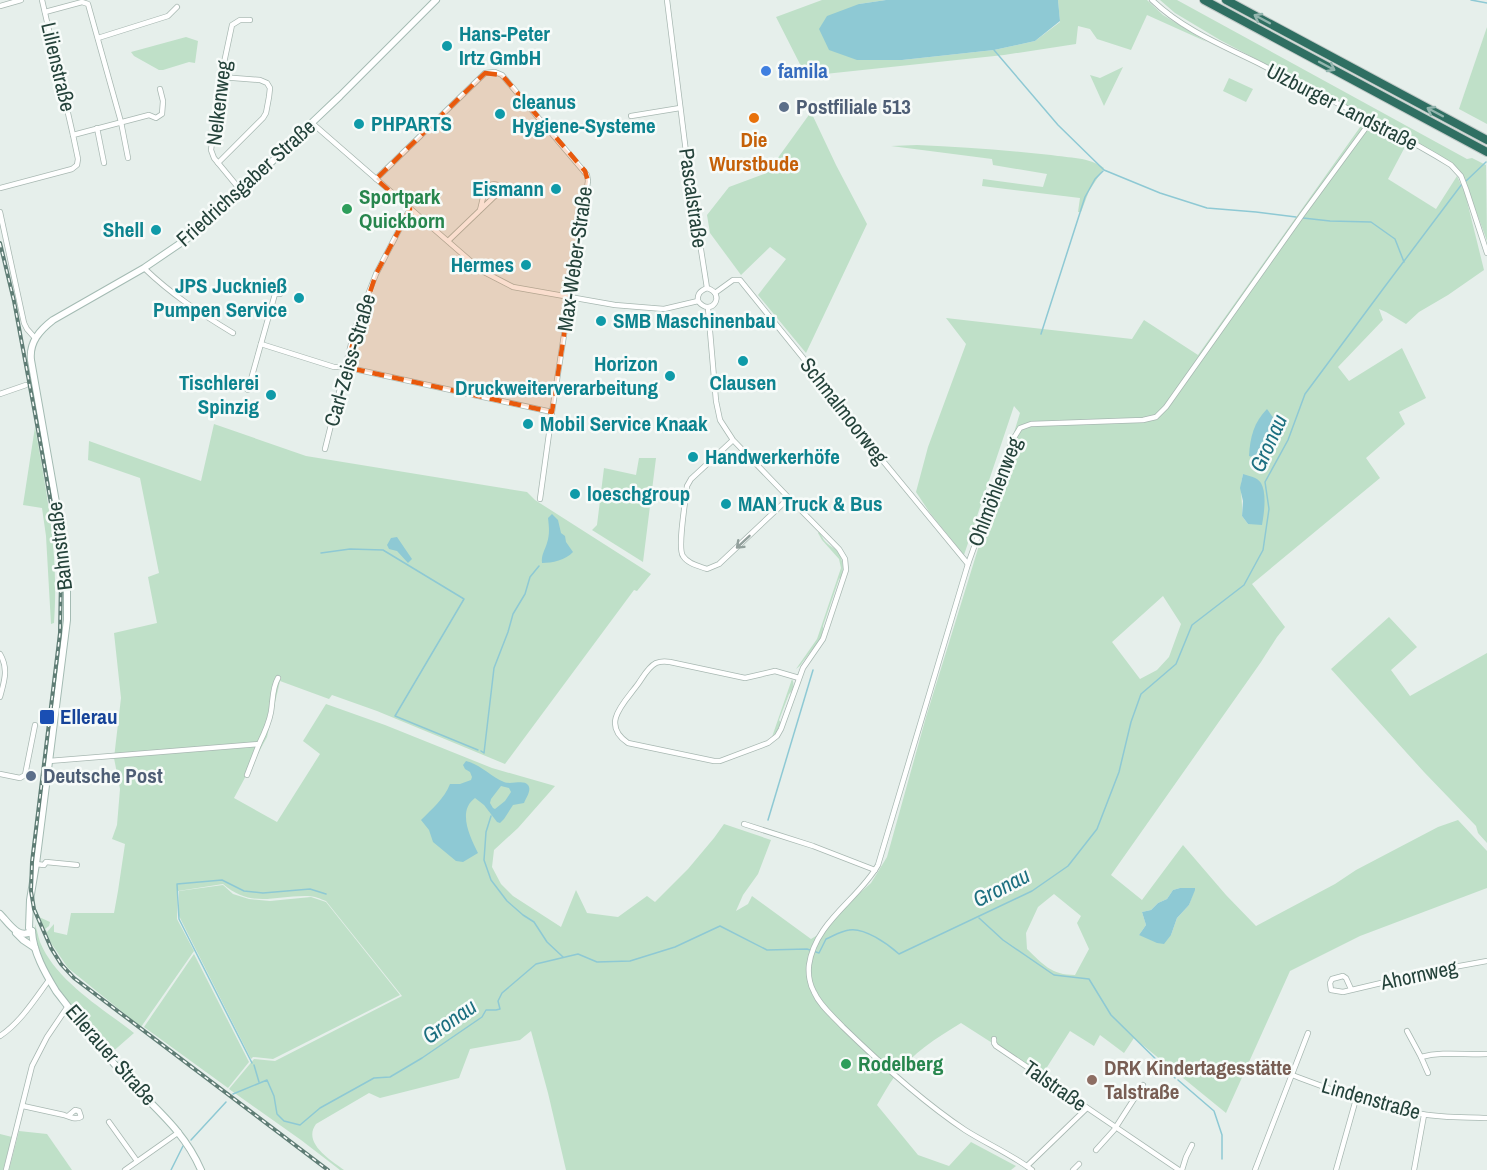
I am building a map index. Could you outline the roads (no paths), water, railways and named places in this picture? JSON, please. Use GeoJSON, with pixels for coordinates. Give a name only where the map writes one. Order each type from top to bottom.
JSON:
{"type":"FeatureCollection","features":[{"type":"Feature","properties":{"kind":"highway"},"geometry":{"type":"LineString","coordinates":[[1204,0],[1487,152]]}},
{"type":"Feature","properties":{"kind":"highway"},"geometry":{"type":"LineString","coordinates":[[1226,0],[1487,140]]}},
{"type":"Feature","properties":{"kind":"main road","name":"Friedrichsgaber Straße"},"geometry":{"type":"LineString","coordinates":[[35,338],[53,320],[144,268],[194,234],[242,192],[436,0]]}},
{"type":"Feature","properties":{"kind":"main road","name":"Bahnstraße"},"geometry":{"type":"LineString","coordinates":[[31,931],[32,888],[67,620],[67,580],[63,540],[30,354],[35,338]]}},
{"type":"Feature","properties":{"kind":"main road"},"geometry":{"type":"LineString","coordinates":[[0,914],[20,938],[35,948]]}},
{"type":"Feature","properties":{"kind":"main road"},"geometry":{"type":"LineString","coordinates":[[10,925],[20,933],[25,934],[31,931]]}},
{"type":"Feature","properties":{"kind":"main road","name":"Ellerauer Straße"},"geometry":{"type":"LineString","coordinates":[[31,931],[35,948],[49,980],[132,1083],[178,1132],[192,1151],[201,1170]]}},
{"type":"Feature","properties":{"kind":"street","name":"Lilienstraße"},"geometry":{"type":"LineString","coordinates":[[0,6],[21,0]]}},
{"type":"Feature","properties":{"kind":"street","name":"Lilienstraße"},"geometry":{"type":"LineString","coordinates":[[0,188],[72,169],[77,165],[73,135],[42,0]]}},
{"type":"Feature","properties":{"kind":"street","name":"Pascalstraße"},"geometry":{"type":"LineString","coordinates":[[667,0],[680,108],[707,288]]}},
{"type":"Feature","properties":{"kind":"street","name":"Ulzburger Landstraße"},"geometry":{"type":"LineString","coordinates":[[1152,0],[1165,12],[1227,49],[1371,121],[1452,165],[1461,176],[1487,253]]}},
{"type":"Feature","properties":{"kind":"street"},"geometry":{"type":"LineString","coordinates":[[45,12],[82,2],[88,4],[121,122],[128,158]]}},
{"type":"Feature","properties":{"kind":"street"},"geometry":{"type":"LineString","coordinates":[[98,38],[168,16],[177,7]]}},
{"type":"Feature","properties":{"kind":"street","name":"Nelkenweg"},"geometry":{"type":"LineString","coordinates":[[242,192],[214,158],[211,150],[221,77],[232,25],[240,20],[250,20]]}},
{"type":"Feature","properties":{"kind":"street","name":"Max-Weber-Straße"},"geometry":{"type":"LineString","coordinates":[[376,179],[485,73],[495,72],[502,75],[587,175],[588,181],[540,499]]}},
{"type":"Feature","properties":{"kind":"street"},"geometry":{"type":"LineString","coordinates":[[218,163],[263,118],[270,92],[263,80],[221,77]]}},
{"type":"Feature","properties":{"kind":"street"},"geometry":{"type":"LineString","coordinates":[[73,135],[149,115],[156,118],[162,114],[163,100],[160,89]]}},
{"type":"Feature","properties":{"kind":"street"},"geometry":{"type":"LineString","coordinates":[[631,116],[680,108]]}},
{"type":"Feature","properties":{"kind":"street","name":"Ohlmöhlenweg"},"geometry":{"type":"LineString","coordinates":[[1030,1168],[948,1118],[867,1050],[827,1010],[813,992],[809,980],[809,966],[814,949],[828,924],[867,881],[878,865],[968,564],[1012,441],[1020,428],[1031,423],[1143,420],[1156,417],[1166,407],[1371,121]]}},
{"type":"Feature","properties":{"kind":"street"},"geometry":{"type":"LineString","coordinates":[[312,123],[482,271],[513,287],[615,305],[654,309],[698,301]]}},
{"type":"Feature","properties":{"kind":"street"},"geometry":{"type":"LineString","coordinates":[[97,128],[104,163]]}},
{"type":"Feature","properties":{"kind":"street"},"geometry":{"type":"LineString","coordinates":[[447,241],[480,210],[498,193],[500,189],[498,185],[490,184],[485,190],[480,210]]}},
{"type":"Feature","properties":{"kind":"street","name":"Carl-Zeiss-Straße"},"geometry":{"type":"LineString","coordinates":[[325,449],[356,328],[376,274],[410,208]]}},
{"type":"Feature","properties":{"kind":"street"},"geometry":{"type":"LineString","coordinates":[[0,212],[24,323],[35,338]]}},
{"type":"Feature","properties":{"kind":"street"},"geometry":{"type":"LineString","coordinates":[[144,268],[183,302],[233,333]]}},
{"type":"Feature","properties":{"kind":"street","name":"Schmalmoorweg"},"geometry":{"type":"LineString","coordinates":[[715,293],[731,281],[740,280],[869,444],[968,564]]}},
{"type":"Feature","properties":{"kind":"street"},"geometry":{"type":"LineString","coordinates":[[707,288],[715,293],[716,302],[712,306],[708,308],[701,306],[698,296],[701,290],[707,288]]}},
{"type":"Feature","properties":{"kind":"street"},"geometry":{"type":"LineString","coordinates":[[248,390],[275,294],[280,294]]}},
{"type":"Feature","properties":{"kind":"street"},"geometry":{"type":"LineString","coordinates":[[708,308],[716,401],[720,420],[733,440],[787,500],[839,549],[846,564],[845,575],[823,639],[806,662],[781,729],[777,736],[766,744],[720,761],[707,760],[628,743],[617,734],[615,728],[619,709],[648,670],[663,661],[745,678],[776,671],[799,678]]}},
{"type":"Feature","properties":{"kind":"street"},"geometry":{"type":"LineString","coordinates":[[261,344],[334,367],[345,367],[552,412]]}},
{"type":"Feature","properties":{"kind":"street"},"geometry":{"type":"LineString","coordinates":[[0,394],[26,385]]}},
{"type":"Feature","properties":{"kind":"street"},"geometry":{"type":"LineString","coordinates":[[733,440],[691,478],[687,486],[681,544],[681,554],[687,561],[707,569],[719,564],[787,500]]}},
{"type":"Feature","properties":{"kind":"street"},"geometry":{"type":"LineString","coordinates":[[0,654],[4,662],[5,675],[0,698]]}},
{"type":"Feature","properties":{"kind":"street"},"geometry":{"type":"LineString","coordinates":[[247,776],[265,733],[278,678]]}},
{"type":"Feature","properties":{"kind":"street"},"geometry":{"type":"LineString","coordinates":[[0,774],[20,778],[25,775],[35,725]]}},
{"type":"Feature","properties":{"kind":"street"},"geometry":{"type":"LineString","coordinates":[[49,760],[259,744]]}},
{"type":"Feature","properties":{"kind":"street"},"geometry":{"type":"LineString","coordinates":[[744,824],[813,846],[875,870]]}},
{"type":"Feature","properties":{"kind":"street"},"geometry":{"type":"LineString","coordinates":[[36,864],[46,862],[77,865]]}},
{"type":"Feature","properties":{"kind":"street","name":"Ahornweg"},"geometry":{"type":"LineString","coordinates":[[1351,990],[1343,976],[1330,983],[1332,990],[1343,992],[1487,961]]}},
{"type":"Feature","properties":{"kind":"street"},"geometry":{"type":"LineString","coordinates":[[0,1036],[12,1026],[49,980]]}},
{"type":"Feature","properties":{"kind":"street"},"geometry":{"type":"LineString","coordinates":[[6,1170],[28,1081],[38,1053],[68,1006]]}},
{"type":"Feature","properties":{"kind":"street"},"geometry":{"type":"LineString","coordinates":[[1407,1031],[1428,1073]]}},
{"type":"Feature","properties":{"kind":"street"},"geometry":{"type":"LineString","coordinates":[[1255,1170],[1308,1033]]}},
{"type":"Feature","properties":{"kind":"street","name":"Talstraße"},"geometry":{"type":"LineString","coordinates":[[994,1040],[996,1046],[1180,1170],[1192,1145]]}},
{"type":"Feature","properties":{"kind":"street"},"geometry":{"type":"LineString","coordinates":[[1422,1057],[1448,1053],[1487,1054]]}},
{"type":"Feature","properties":{"kind":"street","name":"Lindenstraße"},"geometry":{"type":"LineString","coordinates":[[1292,1075],[1387,1108],[1424,1115],[1487,1118]]}},
{"type":"Feature","properties":{"kind":"street"},"geometry":{"type":"LineString","coordinates":[[1096,1149],[1116,1127],[1143,1085]]}},
{"type":"Feature","properties":{"kind":"street"},"geometry":{"type":"LineString","coordinates":[[1336,1170],[1356,1099]]}},
{"type":"Feature","properties":{"kind":"street"},"geometry":{"type":"LineString","coordinates":[[23,1106],[68,1116]]}},
{"type":"Feature","properties":{"kind":"street"},"geometry":{"type":"LineString","coordinates":[[1030,1168],[1086,1108]]}},
{"type":"Feature","properties":{"kind":"street"},"geometry":{"type":"LineString","coordinates":[[1414,1170],[1424,1115]]}},
{"type":"Feature","properties":{"kind":"street"},"geometry":{"type":"LineString","coordinates":[[109,1122],[137,1161]]}},
{"type":"Feature","properties":{"kind":"street"},"geometry":{"type":"LineString","coordinates":[[125,1170],[178,1132]]}},
{"type":"Feature","properties":{"kind":"street"},"geometry":{"type":"LineString","coordinates":[[1073,1170],[1079,1164]]}},
{"type":"Feature","properties":{"kind":"water"},"geometry":{"type":"Polygon","coordinates":[[[886,0],[1058,0],[1060,21],[1035,41],[994,50],[902,60],[857,60],[829,50],[819,29],[827,16],[859,4],[886,0]]]}},
{"type":"Feature","properties":{"kind":"water"},"geometry":{"type":"Polygon","coordinates":[[[1267,409],[1280,427],[1274,447],[1258,459],[1249,456],[1250,442],[1256,425],[1267,409]]]}},
{"type":"Feature","properties":{"kind":"water"},"geometry":{"type":"Polygon","coordinates":[[[1243,474],[1257,479],[1263,487],[1262,525],[1248,524],[1242,516],[1243,501],[1240,488],[1243,474]]]}},
{"type":"Feature","properties":{"kind":"water"},"geometry":{"type":"Polygon","coordinates":[[[552,514],[558,520],[561,533],[573,552],[559,560],[542,563],[549,537],[548,518],[552,514]]]}},
{"type":"Feature","properties":{"kind":"water"},"geometry":{"type":"Polygon","coordinates":[[[397,537],[412,559],[408,563],[397,551],[389,549],[387,545],[391,538],[397,537]]]}},
{"type":"Feature","properties":{"kind":"water"},"geometry":{"type":"Polygon","coordinates":[[[466,761],[504,782],[526,783],[529,789],[524,803],[513,805],[500,823],[475,798],[470,803],[466,817],[467,824],[478,853],[463,862],[456,861],[433,842],[429,830],[421,820],[441,799],[450,784],[460,784],[471,780],[470,772],[463,765],[466,761]],[[501,786],[491,799],[490,803],[493,808],[495,809],[505,801],[511,792],[509,788],[501,786]]]}},
{"type":"Feature","properties":{"kind":"water"},"geometry":{"type":"Polygon","coordinates":[[[1195,888],[1195,890],[1189,905],[1177,918],[1171,935],[1164,944],[1139,935],[1146,925],[1142,912],[1151,910],[1158,903],[1167,899],[1173,890],[1195,888]]]}},
{"type":"Feature","properties":{"kind":"waterway"},"geometry":{"type":"LineString","coordinates":[[1471,0],[1487,3]]}},
{"type":"Feature","properties":{"kind":"waterway"},"geometry":{"type":"LineString","coordinates":[[994,50],[1058,125],[1104,170],[1160,193],[1207,208],[1296,217]]}},
{"type":"Feature","properties":{"kind":"waterway","name":"Gronau"},"geometry":{"type":"LineString","coordinates":[[1466,181],[1486,162]]}},
{"type":"Feature","properties":{"kind":"waterway"},"geometry":{"type":"LineString","coordinates":[[1041,334],[1085,197],[1095,179],[1103,171]]}},
{"type":"Feature","properties":{"kind":"waterway","name":"Gronau"},"geometry":{"type":"LineString","coordinates":[[233,1094],[267,1080],[274,1096],[277,1114],[284,1121],[300,1125],[320,1108],[374,1078],[390,1077],[422,1058],[482,1017],[486,1010],[500,1009],[498,1001],[502,993],[536,964],[578,954],[597,962],[630,961],[675,947],[720,926],[767,950],[807,949],[819,953],[826,939],[843,931],[862,931],[876,937],[899,954],[1032,891],[1068,866],[1097,829],[1119,772],[1131,722],[1141,694],[1176,664],[1192,625],[1244,585],[1263,550],[1269,509],[1265,482],[1288,440],[1305,394],[1462,184]]}},
{"type":"Feature","properties":{"kind":"waterway"},"geometry":{"type":"LineString","coordinates":[[1303,218],[1371,222],[1395,239],[1404,262]]}},
{"type":"Feature","properties":{"kind":"waterway"},"geometry":{"type":"LineString","coordinates":[[321,553],[350,549],[383,550],[464,599],[395,716],[478,750]]}},
{"type":"Feature","properties":{"kind":"waterway"},"geometry":{"type":"LineString","coordinates":[[481,751],[484,753],[494,668],[513,614],[525,594],[530,577],[539,566]]}},
{"type":"Feature","properties":{"kind":"waterway"},"geometry":{"type":"LineString","coordinates":[[768,820],[813,670]]}},
{"type":"Feature","properties":{"kind":"waterway"},"geometry":{"type":"LineString","coordinates":[[491,816],[486,832],[484,860],[491,880],[507,901],[534,922],[547,942],[563,957]]}},
{"type":"Feature","properties":{"kind":"waterway"},"geometry":{"type":"LineString","coordinates":[[252,1063],[179,919],[177,884],[222,880],[244,891],[263,893],[310,889],[326,894]]}},
{"type":"Feature","properties":{"kind":"waterway"},"geometry":{"type":"LineString","coordinates":[[979,918],[1003,940],[1054,975],[1089,979],[1111,1015],[1175,1078]]}},
{"type":"Feature","properties":{"kind":"waterway"},"geometry":{"type":"LineString","coordinates":[[254,1065],[259,1082]]}},
{"type":"Feature","properties":{"kind":"waterway"},"geometry":{"type":"LineString","coordinates":[[1178,1080],[1214,1111],[1222,1135],[1222,1159]]}},
{"type":"Feature","properties":{"kind":"waterway","name":"Gronau"},"geometry":{"type":"LineString","coordinates":[[191,1140],[226,1102]]}},
{"type":"Feature","properties":{"kind":"waterway","name":"Gronau"},"geometry":{"type":"LineString","coordinates":[[171,1170],[183,1146]]}},
{"type":"Feature","properties":{"kind":"railway"},"geometry":{"type":"LineString","coordinates":[[0,243],[14,301],[36,419],[58,543],[61,578],[60,633],[32,862],[31,891],[34,909],[51,948],[74,978],[328,1170]]}},
{"type":"Feature","properties":{"kind":"place","name":"Hans-Peter Irtz GmbH"},"geometry":{"type":"Point","coordinates":[447,46]}},
{"type":"Feature","properties":{"kind":"place","name":"famila"},"geometry":{"type":"Point","coordinates":[766,71]}},
{"type":"Feature","properties":{"kind":"place","name":"Postfiliale 513"},"geometry":{"type":"Point","coordinates":[784,107]}},
{"type":"Feature","properties":{"kind":"place","name":"cleanus Hygiene-Systeme"},"geometry":{"type":"Point","coordinates":[500,114]}},
{"type":"Feature","properties":{"kind":"place","name":"Die Wurstbude"},"geometry":{"type":"Point","coordinates":[754,118]}},
{"type":"Feature","properties":{"kind":"place","name":"PHPARTS"},"geometry":{"type":"Point","coordinates":[359,124]}},
{"type":"Feature","properties":{"kind":"place","name":"Eismann"},"geometry":{"type":"Point","coordinates":[556,189]}},
{"type":"Feature","properties":{"kind":"place","name":"Sportpark Quickborn"},"geometry":{"type":"Point","coordinates":[347,209]}},
{"type":"Feature","properties":{"kind":"place","name":"Shell"},"geometry":{"type":"Point","coordinates":[156,230]}},
{"type":"Feature","properties":{"kind":"place","name":"Hermes"},"geometry":{"type":"Point","coordinates":[526,265]}},
{"type":"Feature","properties":{"kind":"place","name":"JPS Jucknieß Pumpen Service"},"geometry":{"type":"Point","coordinates":[299,298]}},
{"type":"Feature","properties":{"kind":"place","name":"SMB Maschinenbau"},"geometry":{"type":"Point","coordinates":[601,321]}},
{"type":"Feature","properties":{"kind":"place","name":"Clausen"},"geometry":{"type":"Point","coordinates":[743,361]}},
{"type":"Feature","properties":{"kind":"place","name":"Horizon Druckweiterverarbeitung"},"geometry":{"type":"Point","coordinates":[670,376]}},
{"type":"Feature","properties":{"kind":"place","name":"Tischlerei Spinzig"},"geometry":{"type":"Point","coordinates":[271,395]}},
{"type":"Feature","properties":{"kind":"place","name":"Mobil Service Knaak"},"geometry":{"type":"Point","coordinates":[528,424]}},
{"type":"Feature","properties":{"kind":"place","name":"Handwerkerhöfe"},"geometry":{"type":"Point","coordinates":[693,457]}},
{"type":"Feature","properties":{"kind":"place","name":"loeschgroup"},"geometry":{"type":"Point","coordinates":[575,494]}},
{"type":"Feature","properties":{"kind":"place","name":"MAN Truck & Bus"},"geometry":{"type":"Point","coordinates":[726,504]}},
{"type":"Feature","properties":{"kind":"place","name":"Ellerau"},"geometry":{"type":"Point","coordinates":[47,717]}},
{"type":"Feature","properties":{"kind":"place","name":"Deutsche Post"},"geometry":{"type":"Point","coordinates":[31,776]}},
{"type":"Feature","properties":{"kind":"place","name":"Rodelberg"},"geometry":{"type":"Point","coordinates":[846,1064]}},
{"type":"Feature","properties":{"kind":"place","name":"DRK Kindertagesstätte Talstraße"},"geometry":{"type":"Point","coordinates":[1092,1080]}}]}
